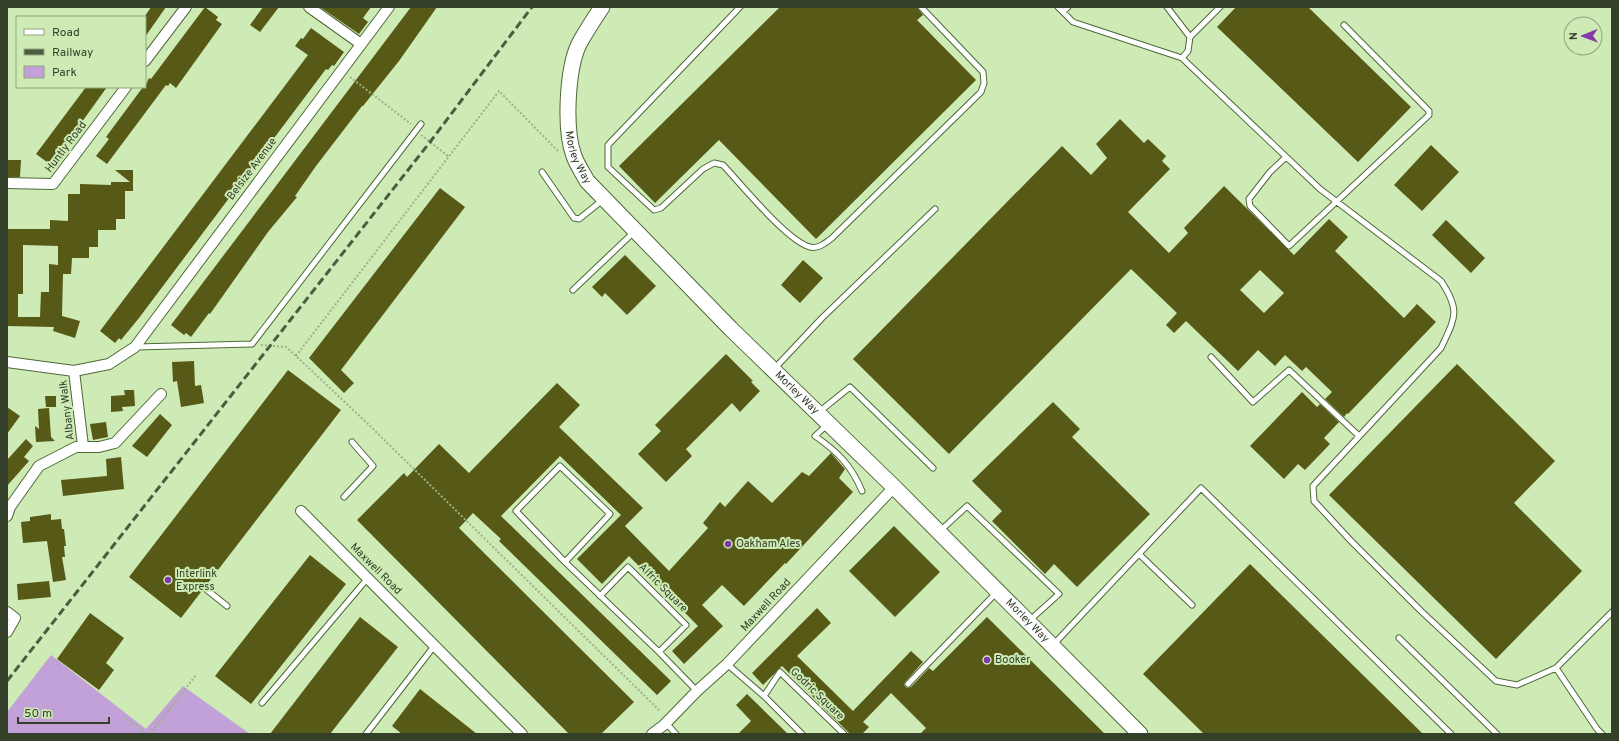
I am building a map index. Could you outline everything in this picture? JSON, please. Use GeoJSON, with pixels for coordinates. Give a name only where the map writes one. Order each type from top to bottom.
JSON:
{"type":"FeatureCollection","features":[{"type":"Feature","properties":{"kind":"street"},"geometry":{"type":"LineString","coordinates":[[146,61],[186,7]]}},
{"type":"Feature","properties":{"kind":"street"},"geometry":{"type":"LineString","coordinates":[[309,7],[361,44]]}},
{"type":"Feature","properties":{"kind":"street","name":"Belsize Avenue"},"geometry":{"type":"LineString","coordinates":[[135,347],[389,7]]}},
{"type":"Feature","properties":{"kind":"street","name":"Morley Way"},"geometry":{"type":"LineString","coordinates":[[602,7],[579,45],[572,65],[568,112],[574,156],[587,181],[726,323],[894,487],[1140,734]]}},
{"type":"Feature","properties":{"kind":"street","name":"Huntly Road"},"geometry":{"type":"LineString","coordinates":[[7,183],[53,184],[125,88]]}},
{"type":"Feature","properties":{"kind":"street"},"geometry":{"type":"LineString","coordinates":[[7,362],[74,371],[109,364],[135,347]]}},
{"type":"Feature","properties":{"kind":"street","name":"Albany Walk"},"geometry":{"type":"LineString","coordinates":[[74,371],[83,446]]}},
{"type":"Feature","properties":{"kind":"street","name":"Albany Walk"},"geometry":{"type":"LineString","coordinates":[[7,516],[10,507],[39,466],[76,447],[99,446],[115,443],[161,394]]}},
{"type":"Feature","properties":{"kind":"street","name":"Maxwell Road"},"geometry":{"type":"LineString","coordinates":[[652,734],[666,723],[697,691],[727,664],[894,487]]}},
{"type":"Feature","properties":{"kind":"street","name":"Maxwell Road"},"geometry":{"type":"LineString","coordinates":[[301,511],[435,644],[522,734]]}},
{"type":"Feature","properties":{"kind":"street"},"geometry":{"type":"LineString","coordinates":[[7,612],[15,618],[7,632]]}},
{"type":"Feature","properties":{"kind":"lane"},"geometry":{"type":"LineString","coordinates":[[740,7],[608,145],[608,167],[654,210],[661,208],[703,169],[714,163],[723,165],[790,236],[810,247],[820,247],[832,238],[981,92],[984,83],[983,72],[921,7]]}},
{"type":"Feature","properties":{"kind":"lane"},"geometry":{"type":"LineString","coordinates":[[1058,7],[1073,22],[1182,58],[1320,189],[1441,281],[1452,299],[1454,321],[1441,348],[1313,486],[1314,501],[1351,541],[1422,612],[1496,681],[1516,685],[1556,668],[1612,612]]}},
{"type":"Feature","properties":{"kind":"lane"},"geometry":{"type":"LineString","coordinates":[[1063,12],[1068,7]]}},
{"type":"Feature","properties":{"kind":"lane"},"geometry":{"type":"LineString","coordinates":[[1167,7],[1190,37]]}},
{"type":"Feature","properties":{"kind":"lane"},"geometry":{"type":"LineString","coordinates":[[1182,58],[1188,50],[1190,37],[1220,7]]}},
{"type":"Feature","properties":{"kind":"lane"},"geometry":{"type":"LineString","coordinates":[[1286,157],[1270,172],[1249,199],[1250,206],[1289,246],[1429,115],[1429,111],[1344,25]]}},
{"type":"Feature","properties":{"kind":"lane"},"geometry":{"type":"LineString","coordinates":[[135,347],[252,344],[419,126]]}},
{"type":"Feature","properties":{"kind":"lane"},"geometry":{"type":"LineString","coordinates":[[542,172],[574,218],[579,219],[605,199]]}},
{"type":"Feature","properties":{"kind":"lane"},"geometry":{"type":"LineString","coordinates":[[774,369],[822,318],[935,209]]}},
{"type":"Feature","properties":{"kind":"lane"},"geometry":{"type":"LineString","coordinates":[[573,290],[635,230]]}},
{"type":"Feature","properties":{"kind":"lane"},"geometry":{"type":"LineString","coordinates":[[1211,357],[1253,402],[1289,370],[1359,436]]}},
{"type":"Feature","properties":{"kind":"lane"},"geometry":{"type":"LineString","coordinates":[[818,412],[850,387],[933,468]]}},
{"type":"Feature","properties":{"kind":"lane"},"geometry":{"type":"LineString","coordinates":[[829,423],[815,436],[834,449],[853,471],[862,491]]}},
{"type":"Feature","properties":{"kind":"lane"},"geometry":{"type":"LineString","coordinates":[[344,497],[373,466],[352,442]]}},
{"type":"Feature","properties":{"kind":"lane"},"geometry":{"type":"LineString","coordinates":[[565,562],[610,514],[560,466],[516,511],[565,562],[659,652],[697,691]]}},
{"type":"Feature","properties":{"kind":"lane"},"geometry":{"type":"LineString","coordinates":[[1052,646],[1201,488],[1451,734]]}},
{"type":"Feature","properties":{"kind":"lane"},"geometry":{"type":"LineString","coordinates":[[939,532],[967,506],[1059,594],[1028,622]]}},
{"type":"Feature","properties":{"kind":"lane"},"geometry":{"type":"LineString","coordinates":[[1139,554],[1192,605]]}},
{"type":"Feature","properties":{"kind":"lane","name":"Alfric Square"},"geometry":{"type":"LineString","coordinates":[[600,596],[628,567],[686,625],[659,652]]}},
{"type":"Feature","properties":{"kind":"lane"},"geometry":{"type":"LineString","coordinates":[[262,703],[367,578]]}},
{"type":"Feature","properties":{"kind":"lane"},"geometry":{"type":"LineString","coordinates":[[207,590],[227,606]]}},
{"type":"Feature","properties":{"kind":"lane"},"geometry":{"type":"LineString","coordinates":[[908,684],[997,591]]}},
{"type":"Feature","properties":{"kind":"lane"},"geometry":{"type":"LineString","coordinates":[[1399,638],[1497,734]]}},
{"type":"Feature","properties":{"kind":"lane"},"geometry":{"type":"LineString","coordinates":[[366,734],[435,644]]}},
{"type":"Feature","properties":{"kind":"lane"},"geometry":{"type":"LineString","coordinates":[[727,664],[764,696],[802,734]]}},
{"type":"Feature","properties":{"kind":"lane"},"geometry":{"type":"LineString","coordinates":[[1556,668],[1602,734]]}},
{"type":"Feature","properties":{"kind":"lane","name":"Godric Square"},"geometry":{"type":"LineString","coordinates":[[764,696],[780,672],[844,734]]}},
{"type":"Feature","properties":{"kind":"lane"},"geometry":{"type":"LineString","coordinates":[[666,723],[676,734]]}},
{"type":"Feature","properties":{"kind":"path"},"geometry":{"type":"LineString","coordinates":[[341,70],[419,126],[418,133],[448,156]]}},
{"type":"Feature","properties":{"kind":"path"},"geometry":{"type":"LineString","coordinates":[[296,356],[499,91],[560,153]]}},
{"type":"Feature","properties":{"kind":"path"},"geometry":{"type":"LineString","coordinates":[[252,344],[286,347],[366,422],[660,711]]}},
{"type":"Feature","properties":{"kind":"path"},"geometry":{"type":"LineString","coordinates":[[126,718],[149,734],[196,675]]}},
{"type":"Feature","properties":{"kind":"green space"},"geometry":{"type":"Polygon","coordinates":[[[51,655],[146,729],[183,686],[250,734],[7,734],[7,712],[51,655]]]}},
{"type":"Feature","properties":{"kind":"building"},"geometry":{"type":"Polygon","coordinates":[[[151,7],[166,7],[146,36],[145,16],[151,7]]]}},
{"type":"Feature","properties":{"kind":"building"},"geometry":{"type":"Polygon","coordinates":[[[205,7],[218,17],[216,20],[222,24],[176,88],[170,83],[168,86],[166,85],[107,164],[96,156],[109,139],[106,137],[142,88],[146,88],[149,78],[151,79],[205,7]]]}},
{"type":"Feature","properties":{"kind":"building"},"geometry":{"type":"Polygon","coordinates":[[[263,7],[279,7],[260,32],[250,25],[263,7]]]}},
{"type":"Feature","properties":{"kind":"building"},"geometry":{"type":"Polygon","coordinates":[[[320,7],[371,7],[363,18],[368,22],[359,34],[320,7]]]}},
{"type":"Feature","properties":{"kind":"building"},"geometry":{"type":"Polygon","coordinates":[[[411,7],[437,7],[399,61],[316,166],[295,196],[297,197],[268,232],[210,314],[209,313],[191,337],[186,333],[184,335],[171,325],[411,7]]]}},
{"type":"Feature","properties":{"kind":"building"},"geometry":{"type":"Polygon","coordinates":[[[780,7],[917,7],[923,15],[917,20],[976,80],[816,239],[719,140],[655,203],[619,166],[780,7]]]}},
{"type":"Feature","properties":{"kind":"building"},"geometry":{"type":"Polygon","coordinates":[[[1236,7],[1308,7],[1411,107],[1358,162],[1217,27],[1236,7]]]}},
{"type":"Feature","properties":{"kind":"building"},"geometry":{"type":"Polygon","coordinates":[[[311,28],[344,52],[334,66],[332,65],[328,70],[326,69],[139,318],[121,340],[119,338],[115,343],[100,331],[308,55],[295,46],[301,38],[303,39],[311,28]]]}},
{"type":"Feature","properties":{"kind":"building"},"geometry":{"type":"Polygon","coordinates":[[[85,88],[106,88],[51,165],[36,154],[85,88]]]}},
{"type":"Feature","properties":{"kind":"building"},"geometry":{"type":"Polygon","coordinates":[[[1120,119],[1144,143],[1148,139],[1166,156],[1162,161],[1170,169],[1128,212],[1169,253],[1188,233],[1184,228],[1224,186],[1294,255],[1329,219],[1348,237],[1335,251],[1404,318],[1417,304],[1436,322],[1344,417],[1325,399],[1332,392],[1306,367],[1302,371],[1285,355],[1275,366],[1258,350],[1238,371],[1186,321],[1174,333],[1166,325],[1177,313],[1131,269],[949,454],[853,359],[1062,146],[1091,175],[1107,158],[1096,144],[1120,119]],[[1260,270],[1240,290],[1264,313],[1284,293],[1260,270]]]}},
{"type":"Feature","properties":{"kind":"building"},"geometry":{"type":"Polygon","coordinates":[[[1431,145],[1459,172],[1422,211],[1394,185],[1431,145]]]}},
{"type":"Feature","properties":{"kind":"building"},"geometry":{"type":"Polygon","coordinates":[[[7,160],[21,160],[20,177],[7,177],[7,160]]]}},
{"type":"Feature","properties":{"kind":"building"},"geometry":{"type":"Polygon","coordinates":[[[115,170],[133,170],[133,191],[125,191],[125,219],[116,219],[116,230],[98,230],[98,247],[89,247],[89,258],[72,258],[71,274],[63,274],[62,316],[80,321],[75,338],[53,331],[54,327],[7,326],[7,229],[50,229],[50,220],[68,221],[68,194],[80,194],[80,184],[111,185],[111,182],[130,182],[115,170]],[[23,245],[23,294],[18,294],[18,317],[40,317],[41,292],[49,292],[49,264],[58,265],[58,246],[23,245]]]}},
{"type":"Feature","properties":{"kind":"building"},"geometry":{"type":"Polygon","coordinates":[[[440,188],[465,207],[341,370],[354,383],[344,393],[309,358],[440,188]]]}},
{"type":"Feature","properties":{"kind":"building"},"geometry":{"type":"Polygon","coordinates":[[[1446,220],[1485,258],[1471,273],[1432,235],[1446,220]]]}},
{"type":"Feature","properties":{"kind":"building"},"geometry":{"type":"Polygon","coordinates":[[[625,255],[656,286],[627,315],[605,293],[602,297],[592,287],[625,255]]]}},
{"type":"Feature","properties":{"kind":"building"},"geometry":{"type":"Polygon","coordinates":[[[803,260],[823,278],[800,303],[781,285],[803,260]]]}},
{"type":"Feature","properties":{"kind":"building"},"geometry":{"type":"Polygon","coordinates":[[[726,354],[753,381],[751,382],[760,391],[740,412],[732,403],[686,449],[692,456],[666,482],[638,454],[661,431],[655,425],[726,354]]]}},
{"type":"Feature","properties":{"kind":"building"},"geometry":{"type":"Polygon","coordinates":[[[194,361],[195,386],[201,385],[204,403],[181,407],[177,381],[173,382],[172,362],[194,361]]]}},
{"type":"Feature","properties":{"kind":"building"},"geometry":{"type":"Polygon","coordinates":[[[1457,364],[1555,461],[1514,503],[1582,571],[1496,659],[1329,495],[1457,364]]]}},
{"type":"Feature","properties":{"kind":"building"},"geometry":{"type":"Polygon","coordinates":[[[288,370],[341,410],[181,618],[129,577],[288,370]]]}},
{"type":"Feature","properties":{"kind":"building"},"geometry":{"type":"Polygon","coordinates":[[[557,383],[580,405],[559,427],[643,508],[625,526],[669,571],[708,528],[703,523],[720,502],[725,507],[748,481],[772,503],[802,472],[809,476],[831,453],[845,469],[839,478],[853,492],[786,564],[785,563],[744,606],[722,585],[702,605],[723,626],[684,664],[672,651],[698,626],[629,556],[602,584],[577,559],[621,515],[560,456],[501,516],[671,681],[657,695],[499,541],[501,539],[473,513],[459,528],[634,702],[601,734],[569,734],[357,520],[404,473],[407,477],[439,444],[469,473],[557,383]]]}},
{"type":"Feature","properties":{"kind":"building"},"geometry":{"type":"Polygon","coordinates":[[[124,390],[134,390],[135,406],[122,407],[123,411],[111,412],[111,396],[125,395],[124,390]]]}},
{"type":"Feature","properties":{"kind":"building"},"geometry":{"type":"Polygon","coordinates":[[[1302,392],[1317,407],[1320,404],[1339,422],[1324,438],[1330,444],[1305,470],[1298,464],[1284,479],[1250,446],[1302,392]]]}},
{"type":"Feature","properties":{"kind":"building"},"geometry":{"type":"Polygon","coordinates":[[[45,396],[56,396],[56,407],[46,407],[45,396]]]}},
{"type":"Feature","properties":{"kind":"building"},"geometry":{"type":"Polygon","coordinates":[[[1053,402],[1080,429],[1072,437],[1150,514],[1077,587],[1054,564],[1045,574],[992,521],[1002,511],[972,481],[1053,402]]]}},
{"type":"Feature","properties":{"kind":"building"},"geometry":{"type":"Polygon","coordinates":[[[7,407],[20,416],[7,434],[7,407]]]}},
{"type":"Feature","properties":{"kind":"building"},"geometry":{"type":"Polygon","coordinates":[[[49,408],[51,437],[55,441],[36,442],[35,426],[39,429],[38,409],[49,408]]]}},
{"type":"Feature","properties":{"kind":"building"},"geometry":{"type":"Polygon","coordinates":[[[160,414],[172,425],[147,457],[132,446],[160,414]]]}},
{"type":"Feature","properties":{"kind":"building"},"geometry":{"type":"Polygon","coordinates":[[[106,422],[108,437],[93,440],[90,424],[106,422]]]}},
{"type":"Feature","properties":{"kind":"building"},"geometry":{"type":"Polygon","coordinates":[[[26,439],[33,446],[24,457],[29,461],[7,486],[7,460],[26,439]]]}},
{"type":"Feature","properties":{"kind":"building"},"geometry":{"type":"Polygon","coordinates":[[[121,457],[124,489],[63,496],[61,480],[107,476],[106,459],[121,457]]]}},
{"type":"Feature","properties":{"kind":"building"},"geometry":{"type":"Polygon","coordinates":[[[51,514],[51,520],[61,519],[66,546],[64,546],[65,557],[62,557],[66,580],[53,582],[47,541],[23,543],[21,522],[30,521],[30,517],[51,514]]]}},
{"type":"Feature","properties":{"kind":"building"},"geometry":{"type":"Polygon","coordinates":[[[894,526],[940,572],[895,617],[849,571],[894,526]]]}},
{"type":"Feature","properties":{"kind":"building"},"geometry":{"type":"Polygon","coordinates":[[[310,555],[346,584],[251,704],[215,676],[310,555]]]}},
{"type":"Feature","properties":{"kind":"building"},"geometry":{"type":"Polygon","coordinates":[[[1250,564],[1423,734],[1204,734],[1143,674],[1250,564]]]}},
{"type":"Feature","properties":{"kind":"building"},"geometry":{"type":"Polygon","coordinates":[[[49,581],[51,597],[18,600],[17,584],[49,581]]]}},
{"type":"Feature","properties":{"kind":"building","name":"Booker"},"geometry":{"type":"Polygon","coordinates":[[[817,608],[831,623],[797,656],[853,711],[911,651],[923,662],[905,682],[904,685],[907,688],[911,687],[929,668],[933,671],[987,617],[1105,734],[920,734],[926,728],[891,693],[863,722],[869,727],[862,734],[850,734],[782,666],[763,685],[752,673],[817,608]]]}},
{"type":"Feature","properties":{"kind":"building"},"geometry":{"type":"Polygon","coordinates":[[[90,613],[124,638],[106,663],[114,670],[99,690],[57,659],[90,613]]]}},
{"type":"Feature","properties":{"kind":"building"},"geometry":{"type":"Polygon","coordinates":[[[360,617],[398,647],[330,734],[270,734],[360,617]]]}},
{"type":"Feature","properties":{"kind":"building"},"geometry":{"type":"Polygon","coordinates":[[[420,689],[477,734],[402,734],[392,726],[420,689]]]}},
{"type":"Feature","properties":{"kind":"building"},"geometry":{"type":"Polygon","coordinates":[[[747,694],[788,734],[738,734],[751,721],[736,705],[747,694]]]}},
{"type":"Feature","properties":{"kind":"railway"},"geometry":{"type":"LineString","coordinates":[[7,681],[430,142],[532,7]]}},
{"type":"Feature","properties":{"kind":"place","name":"Oakham Ales"},"geometry":{"type":"Point","coordinates":[728,544]}},
{"type":"Feature","properties":{"kind":"place","name":"Interlink Express"},"geometry":{"type":"Point","coordinates":[168,580]}},
{"type":"Feature","properties":{"kind":"place","name":"Booker"},"geometry":{"type":"Point","coordinates":[987,660]}}]}
